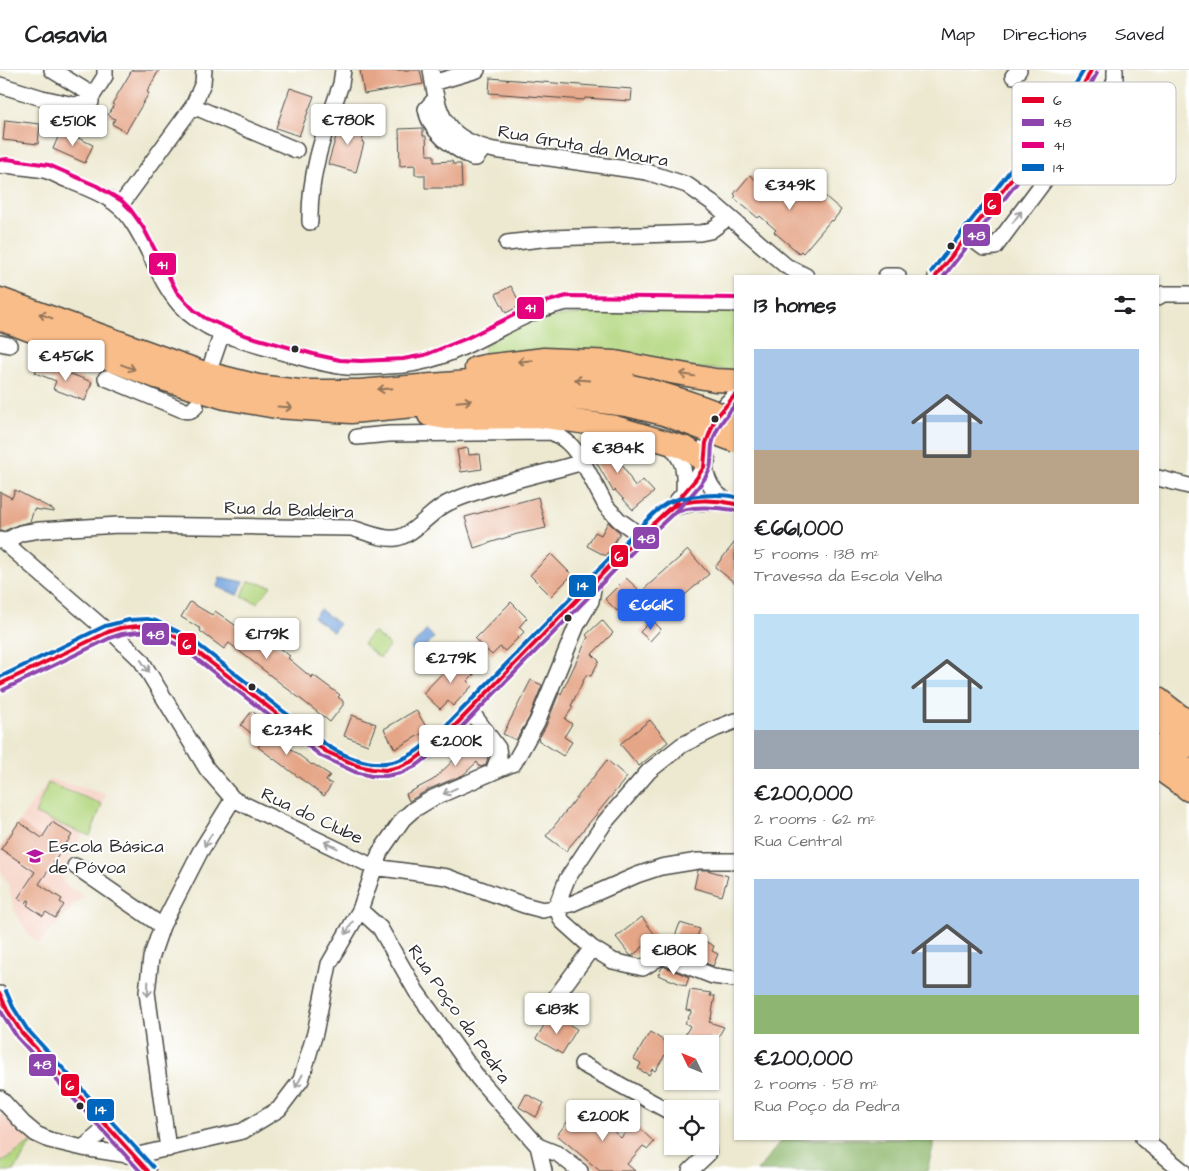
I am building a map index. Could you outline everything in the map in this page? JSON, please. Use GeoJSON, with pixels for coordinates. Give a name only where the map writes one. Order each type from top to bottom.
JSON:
{"type":"FeatureCollection","features":[{"type":"Feature","properties":{"kind":"highway"},"geometry":{"type":"LineString","coordinates":[[0,299],[202,372],[258,386],[299,391],[359,391],[505,379],[582,380],[629,396],[664,414],[734,441]]}},
{"type":"Feature","properties":{"kind":"highway"},"geometry":{"type":"LineString","coordinates":[[0,319],[156,377],[224,398],[276,407],[351,412],[508,397],[569,398],[629,396],[661,392],[734,420]]}},
{"type":"Feature","properties":{"kind":"highway"},"geometry":{"type":"LineString","coordinates":[[418,386],[485,366],[544,359],[615,362],[715,380],[734,380]]}},
{"type":"Feature","properties":{"kind":"highway"},"geometry":{"type":"LineString","coordinates":[[386,408],[446,418],[546,417],[615,427],[686,448],[704,464]]}},
{"type":"Feature","properties":{"kind":"highway"},"geometry":{"type":"LineString","coordinates":[[1159,700],[1189,723]]}},
{"type":"Feature","properties":{"kind":"highway"},"geometry":{"type":"LineString","coordinates":[[1159,723],[1189,746]]}},
{"type":"Feature","properties":{"kind":"highway"},"geometry":{"type":"LineString","coordinates":[[1159,748],[1189,771]]}},
{"type":"Feature","properties":{"kind":"highway"},"geometry":{"type":"LineString","coordinates":[[1159,769],[1189,790]]}},
{"type":"Feature","properties":{"kind":"street"},"geometry":{"type":"LineString","coordinates":[[52,70],[91,94],[91,98]]}},
{"type":"Feature","properties":{"kind":"street"},"geometry":{"type":"LineString","coordinates":[[0,85],[42,98],[74,104],[91,102],[91,98],[105,76],[105,70]]}},
{"type":"Feature","properties":{"kind":"street"},"geometry":{"type":"LineString","coordinates":[[120,206],[193,106],[202,83],[204,70]]}},
{"type":"Feature","properties":{"kind":"street"},"geometry":{"type":"LineString","coordinates":[[310,222],[310,196],[315,168],[326,126],[341,84],[343,70]]}},
{"type":"Feature","properties":{"kind":"street"},"geometry":{"type":"LineString","coordinates":[[432,77],[477,70]]}},
{"type":"Feature","properties":{"kind":"street"},"geometry":{"type":"LineString","coordinates":[[1085,82],[1091,70]]}},
{"type":"Feature","properties":{"kind":"street","name":"Rua Gruta da Moura"},"geometry":{"type":"LineString","coordinates":[[432,77],[435,99],[442,117],[448,126],[469,142],[484,148],[647,172],[687,185],[698,191],[786,266],[804,275]]}},
{"type":"Feature","properties":{"kind":"street"},"geometry":{"type":"LineString","coordinates":[[193,106],[296,150]]}},
{"type":"Feature","properties":{"kind":"street"},"geometry":{"type":"LineString","coordinates":[[0,166],[6,165],[46,171],[95,192],[120,206],[131,220],[167,288],[180,305],[196,320],[240,340],[326,364],[349,367],[404,365],[434,359],[453,352],[527,316],[559,304],[587,302],[734,304]]}},
{"type":"Feature","properties":{"kind":"street"},"geometry":{"type":"LineString","coordinates":[[937,275],[1012,179]]}},
{"type":"Feature","properties":{"kind":"street"},"geometry":{"type":"LineString","coordinates":[[968,236],[984,248],[995,247],[1042,185]]}},
{"type":"Feature","properties":{"kind":"street"},"geometry":{"type":"LineString","coordinates":[[507,243],[550,238],[700,233],[710,231],[729,217]]}},
{"type":"Feature","properties":{"kind":"street"},"geometry":{"type":"LineString","coordinates":[[1159,296],[1163,294],[1189,294]]}},
{"type":"Feature","properties":{"kind":"street"},"geometry":{"type":"LineString","coordinates":[[212,362],[222,333]]}},
{"type":"Feature","properties":{"kind":"street"},"geometry":{"type":"LineString","coordinates":[[106,378],[188,412],[196,406]]}},
{"type":"Feature","properties":{"kind":"street"},"geometry":{"type":"LineString","coordinates":[[732,503],[713,488],[708,479],[704,464],[706,442],[715,419],[734,395]]}},
{"type":"Feature","properties":{"kind":"street"},"geometry":{"type":"LineString","coordinates":[[357,437],[389,434],[551,432],[563,437],[574,447],[606,506],[619,520],[640,535]]}},
{"type":"Feature","properties":{"kind":"street"},"geometry":{"type":"LineString","coordinates":[[667,442],[680,456],[683,466],[684,492]]}},
{"type":"Feature","properties":{"kind":"street","name":"Rua da Baldeira"},"geometry":{"type":"LineString","coordinates":[[2,541],[21,533],[118,525],[351,528],[386,538],[397,538],[409,532],[447,503],[471,494],[583,462]]}},
{"type":"Feature","properties":{"kind":"street"},"geometry":{"type":"LineString","coordinates":[[0,684],[109,631],[142,624],[157,627],[183,641],[324,751],[346,763],[364,769],[383,771],[406,765],[427,753],[640,535],[671,508],[704,464]]}},
{"type":"Feature","properties":{"kind":"street"},"geometry":{"type":"LineString","coordinates":[[1159,478],[1189,486]]}},
{"type":"Feature","properties":{"kind":"street"},"geometry":{"type":"LineString","coordinates":[[671,508],[694,503],[732,503]]}},
{"type":"Feature","properties":{"kind":"street"},"geometry":{"type":"LineString","coordinates":[[2,541],[141,660],[207,769],[233,798],[200,852],[162,926],[151,958],[147,992],[168,1149]]}},
{"type":"Feature","properties":{"kind":"street"},"geometry":{"type":"LineString","coordinates":[[0,1098],[36,1134],[61,1144],[134,1156],[243,1130],[279,1109],[301,1080],[315,1033],[329,964],[360,910],[380,852],[403,819],[413,810],[433,798],[514,763],[537,722],[576,625],[591,601],[594,582]]}},
{"type":"Feature","properties":{"kind":"street"},"geometry":{"type":"LineString","coordinates":[[470,710],[498,748],[499,756],[493,772]]}},
{"type":"Feature","properties":{"kind":"street"},"geometry":{"type":"LineString","coordinates":[[734,721],[682,745],[649,771],[605,822],[567,879],[556,907],[562,920],[592,948],[613,961],[643,968],[662,956],[713,976],[734,979]]}},
{"type":"Feature","properties":{"kind":"street","name":"Rua do Clube"},"geometry":{"type":"LineString","coordinates":[[233,798],[374,867],[447,877],[543,910],[571,904],[660,867],[698,861],[734,861]]}},
{"type":"Feature","properties":{"kind":"street"},"geometry":{"type":"LineString","coordinates":[[75,866],[162,926]]}},
{"type":"Feature","properties":{"kind":"street","name":"Rua Poço da Pedra"},"geometry":{"type":"LineString","coordinates":[[360,910],[380,928],[416,990],[478,1078],[538,1146],[558,1154],[580,1171]]}},
{"type":"Feature","properties":{"kind":"street"},"geometry":{"type":"LineString","coordinates":[[544,1013],[592,948]]}},
{"type":"Feature","properties":{"kind":"street"},"geometry":{"type":"LineString","coordinates":[[0,994],[6,1010],[22,1033],[148,1171]]}},
{"type":"Feature","properties":{"kind":"street"},"geometry":{"type":"LineString","coordinates":[[582,1064],[664,1109]]}},
{"type":"Feature","properties":{"kind":"street"},"geometry":{"type":"LineString","coordinates":[[83,1148],[107,1127]]}},
{"type":"Feature","properties":{"kind":"street"},"geometry":{"type":"LineString","coordinates":[[1145,1140],[1183,1171]]}},
{"type":"Feature","properties":{"kind":"street"},"geometry":{"type":"LineString","coordinates":[[538,1146],[544,1171]]}},
{"type":"Feature","properties":{"kind":"street"},"geometry":{"type":"LineString","coordinates":[[690,1171],[707,1155]]}},
{"type":"Feature","properties":{"kind":"shaded area","name":"Escola Básica de Póvoa"},"geometry":{"type":"Polygon","coordinates":[[[50,779],[106,794],[90,836],[83,833],[63,868],[64,884],[83,896],[39,943],[28,934],[14,910],[9,886],[0,869],[0,848],[50,779]]]}},
{"type":"Feature","properties":{"kind":"shaded area"},"geometry":{"type":"Polygon","coordinates":[[[0,1112],[17,1131],[31,1141],[0,1162],[0,1112]]]}},
{"type":"Feature","properties":{"kind":"green space"},"geometry":{"type":"Polygon","coordinates":[[[585,309],[615,311],[734,309],[734,370],[484,358],[484,345],[512,329],[547,314],[552,317],[581,314],[585,309]]]}},
{"type":"Feature","properties":{"kind":"green space"},"geometry":{"type":"Polygon","coordinates":[[[248,581],[271,586],[257,603],[242,597],[248,581]]]}},
{"type":"Feature","properties":{"kind":"green space"},"geometry":{"type":"Polygon","coordinates":[[[373,632],[390,645],[380,658],[363,644],[373,632]]]}},
{"type":"Feature","properties":{"kind":"green space"},"geometry":{"type":"Polygon","coordinates":[[[48,783],[102,804],[90,836],[35,814],[48,783]]]}},
{"type":"Feature","properties":{"kind":"green space"},"geometry":{"type":"Polygon","coordinates":[[[782,1140],[935,1140],[927,1171],[757,1171],[782,1140]]]}},
{"type":"Feature","properties":{"kind":"green space"},"geometry":{"type":"Polygon","coordinates":[[[32,1142],[14,1171],[0,1171],[0,1163],[32,1142]]]}},
{"type":"Feature","properties":{"kind":"water"},"geometry":{"type":"Polygon","coordinates":[[[220,577],[243,582],[238,595],[217,587],[220,577]]]}},
{"type":"Feature","properties":{"kind":"water"},"geometry":{"type":"Polygon","coordinates":[[[320,609],[339,624],[333,632],[313,617],[320,609]]]}},
{"type":"Feature","properties":{"kind":"water"},"geometry":{"type":"Polygon","coordinates":[[[427,630],[434,638],[417,655],[410,648],[427,630]]]}},
{"type":"Feature","properties":{"kind":"building"},"geometry":{"type":"Polygon","coordinates":[[[132,70],[159,70],[147,92],[149,93],[126,132],[112,124],[115,119],[108,115],[114,105],[112,104],[132,70]]]}},
{"type":"Feature","properties":{"kind":"building"},"geometry":{"type":"Polygon","coordinates":[[[360,70],[420,70],[423,84],[364,94],[360,70]]]}},
{"type":"Feature","properties":{"kind":"building"},"geometry":{"type":"Polygon","coordinates":[[[490,78],[632,89],[631,101],[585,98],[584,100],[489,93],[490,78]]]}},
{"type":"Feature","properties":{"kind":"building"},"geometry":{"type":"Polygon","coordinates":[[[290,88],[314,96],[299,136],[276,128],[290,88]]]}},
{"type":"Feature","properties":{"kind":"building"},"geometry":{"type":"Polygon","coordinates":[[[341,119],[366,126],[362,142],[364,143],[356,172],[328,164],[341,119]]]}},
{"type":"Feature","properties":{"kind":"building"},"geometry":{"type":"Polygon","coordinates":[[[5,120],[40,124],[38,144],[3,140],[5,120]]]}},
{"type":"Feature","properties":{"kind":"building"},"geometry":{"type":"Polygon","coordinates":[[[423,128],[423,136],[426,136],[427,155],[434,155],[434,162],[452,161],[453,164],[461,164],[462,188],[425,188],[425,175],[415,175],[415,165],[400,166],[399,129],[423,128]]]}},
{"type":"Feature","properties":{"kind":"building"},"geometry":{"type":"Polygon","coordinates":[[[61,130],[93,145],[85,163],[53,149],[61,130]]]}},
{"type":"Feature","properties":{"kind":"building"},"geometry":{"type":"Polygon","coordinates":[[[750,175],[783,203],[803,177],[841,210],[803,253],[801,251],[799,253],[774,232],[776,230],[760,216],[758,218],[734,198],[736,196],[734,194],[750,175]]]}},
{"type":"Feature","properties":{"kind":"building"},"geometry":{"type":"Polygon","coordinates":[[[511,286],[521,305],[506,313],[496,294],[511,286]]]}},
{"type":"Feature","properties":{"kind":"building"},"geometry":{"type":"Polygon","coordinates":[[[39,362],[92,382],[85,401],[53,389],[56,381],[35,373],[39,362]]]}},
{"type":"Feature","properties":{"kind":"building"},"geometry":{"type":"Polygon","coordinates":[[[600,438],[608,439],[635,487],[643,480],[654,492],[633,510],[615,490],[613,491],[587,446],[600,438]]]}},
{"type":"Feature","properties":{"kind":"building"},"geometry":{"type":"Polygon","coordinates":[[[468,448],[469,455],[480,454],[482,469],[461,472],[457,450],[468,448]]]}},
{"type":"Feature","properties":{"kind":"building"},"geometry":{"type":"Polygon","coordinates":[[[15,490],[54,510],[54,512],[34,509],[30,522],[0,531],[0,492],[12,498],[15,490]]]}},
{"type":"Feature","properties":{"kind":"building"},"geometry":{"type":"Polygon","coordinates":[[[538,497],[546,528],[517,534],[474,548],[465,517],[538,497]]]}},
{"type":"Feature","properties":{"kind":"building"},"geometry":{"type":"Polygon","coordinates":[[[608,522],[620,533],[606,556],[587,546],[595,532],[601,535],[608,522]]]}},
{"type":"Feature","properties":{"kind":"building"},"geometry":{"type":"Polygon","coordinates":[[[734,543],[734,582],[715,567],[734,543]]]}},
{"type":"Feature","properties":{"kind":"building"},"geometry":{"type":"Polygon","coordinates":[[[688,550],[709,574],[663,614],[643,590],[688,550]]]}},
{"type":"Feature","properties":{"kind":"building"},"geometry":{"type":"Polygon","coordinates":[[[551,554],[572,575],[551,596],[530,575],[551,554]]]}},
{"type":"Feature","properties":{"kind":"building"},"geometry":{"type":"Polygon","coordinates":[[[626,578],[638,589],[617,611],[605,599],[626,578]]]}},
{"type":"Feature","properties":{"kind":"building"},"geometry":{"type":"Polygon","coordinates":[[[190,602],[212,615],[215,611],[252,637],[255,633],[262,639],[264,637],[290,656],[288,658],[312,678],[313,675],[340,695],[338,697],[343,701],[343,705],[330,722],[229,643],[224,649],[200,631],[201,629],[181,617],[190,602]]]}},
{"type":"Feature","properties":{"kind":"building"},"geometry":{"type":"Polygon","coordinates":[[[511,602],[527,618],[519,627],[524,632],[505,651],[500,647],[492,655],[475,639],[511,602]]]}},
{"type":"Feature","properties":{"kind":"building"},"geometry":{"type":"Polygon","coordinates":[[[602,620],[613,633],[592,654],[599,661],[591,676],[586,675],[571,706],[573,707],[565,719],[572,724],[564,737],[572,742],[563,756],[538,740],[546,726],[559,693],[561,694],[588,637],[586,635],[602,620]]]}},
{"type":"Feature","properties":{"kind":"building"},"geometry":{"type":"Polygon","coordinates":[[[652,620],[661,629],[650,641],[640,632],[652,620]]]}},
{"type":"Feature","properties":{"kind":"building"},"geometry":{"type":"Polygon","coordinates":[[[459,656],[475,673],[467,681],[472,686],[453,706],[448,701],[440,709],[423,693],[459,656]]]}},
{"type":"Feature","properties":{"kind":"building"},"geometry":{"type":"Polygon","coordinates":[[[531,680],[542,685],[529,718],[516,740],[503,734],[531,680]]]}},
{"type":"Feature","properties":{"kind":"building"},"geometry":{"type":"Polygon","coordinates":[[[416,710],[428,730],[395,749],[384,729],[416,710]]]}},
{"type":"Feature","properties":{"kind":"building"},"geometry":{"type":"Polygon","coordinates":[[[252,711],[266,722],[262,727],[312,765],[330,775],[326,781],[332,784],[324,796],[258,747],[262,742],[241,725],[252,711]]]}},
{"type":"Feature","properties":{"kind":"building"},"geometry":{"type":"Polygon","coordinates":[[[352,715],[376,724],[368,745],[344,736],[352,715]]]}},
{"type":"Feature","properties":{"kind":"building"},"geometry":{"type":"Polygon","coordinates":[[[650,720],[668,742],[639,766],[620,744],[650,720]]]}},
{"type":"Feature","properties":{"kind":"building"},"geometry":{"type":"Polygon","coordinates":[[[475,739],[484,750],[487,749],[489,752],[486,765],[480,767],[477,762],[463,775],[429,789],[409,801],[406,794],[433,780],[459,755],[458,753],[475,739]]]}},
{"type":"Feature","properties":{"kind":"building"},"geometry":{"type":"Polygon","coordinates":[[[607,760],[627,777],[566,851],[546,836],[607,760]]]}},
{"type":"Feature","properties":{"kind":"building"},"geometry":{"type":"Polygon","coordinates":[[[19,822],[42,838],[52,822],[72,835],[39,884],[62,899],[60,902],[64,905],[55,918],[46,912],[43,916],[27,905],[30,901],[28,900],[26,903],[18,898],[35,872],[1,849],[19,822]]]}},
{"type":"Feature","properties":{"kind":"building"},"geometry":{"type":"Polygon","coordinates":[[[698,870],[707,870],[728,876],[722,896],[694,888],[698,870]]]}},
{"type":"Feature","properties":{"kind":"building"},"geometry":{"type":"Polygon","coordinates":[[[642,917],[656,936],[632,956],[616,937],[642,917]]]}},
{"type":"Feature","properties":{"kind":"building"},"geometry":{"type":"Polygon","coordinates":[[[680,923],[700,929],[697,937],[714,946],[712,951],[718,954],[713,966],[670,949],[680,923]]]}},
{"type":"Feature","properties":{"kind":"building"},"geometry":{"type":"Polygon","coordinates":[[[663,966],[689,977],[686,986],[658,975],[663,966]]]}},
{"type":"Feature","properties":{"kind":"building"},"geometry":{"type":"Polygon","coordinates":[[[690,990],[711,993],[710,996],[715,996],[709,1022],[724,1027],[719,1036],[685,1035],[690,1026],[685,1023],[692,1011],[686,1010],[690,990]]]}},
{"type":"Feature","properties":{"kind":"building"},"geometry":{"type":"Polygon","coordinates":[[[554,1016],[577,1029],[562,1054],[536,1039],[546,1022],[551,1021],[554,1016]]]}},
{"type":"Feature","properties":{"kind":"building"},"geometry":{"type":"Polygon","coordinates":[[[650,1032],[664,1041],[664,1057],[655,1071],[652,1069],[649,1075],[638,1069],[641,1063],[634,1059],[650,1032]]]}},
{"type":"Feature","properties":{"kind":"building"},"geometry":{"type":"Polygon","coordinates":[[[526,1094],[544,1103],[536,1117],[519,1107],[526,1094]]]}},
{"type":"Feature","properties":{"kind":"building"},"geometry":{"type":"Polygon","coordinates":[[[580,1106],[602,1124],[603,1122],[621,1138],[634,1123],[654,1142],[648,1149],[643,1146],[627,1164],[635,1171],[600,1171],[557,1135],[580,1106]]]}},
{"type":"Feature","properties":{"kind":"transit line","name":"14"},"geometry":{"type":"LineString","coordinates":[[1077,82],[1084,70]]}},
{"type":"Feature","properties":{"kind":"transit line","name":"6"},"geometry":{"type":"LineString","coordinates":[[1085,82],[1091,70]]}},
{"type":"Feature","properties":{"kind":"transit line","name":"48"},"geometry":{"type":"LineString","coordinates":[[1092,82],[1097,73]]}},
{"type":"Feature","properties":{"kind":"transit line","name":"41"},"geometry":{"type":"LineString","coordinates":[[0,160],[7,159],[49,165],[97,186],[122,201],[143,227],[177,292],[194,310],[205,318],[244,335],[340,360],[403,359],[425,355],[465,339],[524,310],[567,296],[734,298]]}},
{"type":"Feature","properties":{"kind":"transit line","name":"14"},"geometry":{"type":"LineString","coordinates":[[931,272],[1012,168]]}},
{"type":"Feature","properties":{"kind":"transit line","name":"6"},"geometry":{"type":"LineString","coordinates":[[937,275],[1012,179]]}},
{"type":"Feature","properties":{"kind":"transit line","name":"48"},"geometry":{"type":"LineString","coordinates":[[945,275],[1015,185]]}},
{"type":"Feature","properties":{"kind":"transit line","name":"6"},"geometry":{"type":"LineString","coordinates":[[0,684],[108,632],[120,628],[147,625],[163,630],[183,641],[325,751],[358,766],[386,770],[399,767],[413,761],[442,739],[640,535],[671,508],[704,467],[706,443],[715,419],[734,396]]}},
{"type":"Feature","properties":{"kind":"transit line","name":"48"},"geometry":{"type":"LineString","coordinates":[[3,690],[110,638],[122,634],[146,631],[180,646],[321,756],[355,772],[371,776],[401,773],[416,766],[446,743],[644,540],[691,496],[700,486],[710,468],[715,434],[734,406]]}},
{"type":"Feature","properties":{"kind":"transit line","name":"14"},"geometry":{"type":"LineString","coordinates":[[0,677],[105,626],[129,620],[147,619],[156,621],[187,636],[334,750],[370,763],[393,762],[414,753],[438,734],[660,508],[669,502],[692,497],[711,495],[734,497]]}},
{"type":"Feature","properties":{"kind":"transit line","name":"6"},"geometry":{"type":"LineString","coordinates":[[657,520],[670,508],[687,502],[712,501],[734,504]]}},
{"type":"Feature","properties":{"kind":"transit line","name":"48"},"geometry":{"type":"LineString","coordinates":[[661,525],[673,514],[686,509],[711,508],[734,510]]}},
{"type":"Feature","properties":{"kind":"transit line","name":"14"},"geometry":{"type":"LineString","coordinates":[[6,991],[13,1007],[27,1029],[153,1167]]}},
{"type":"Feature","properties":{"kind":"transit line","name":"6"},"geometry":{"type":"LineString","coordinates":[[0,994],[7,1010],[22,1033],[148,1171]]}},
{"type":"Feature","properties":{"kind":"transit line","name":"48"},"geometry":{"type":"LineString","coordinates":[[0,1010],[17,1037],[140,1171]]}},
{"type":"Feature","properties":{"kind":"place","name":"Escola Básica de Póvoa"},"geometry":{"type":"Point","coordinates":[35,856]}}]}
